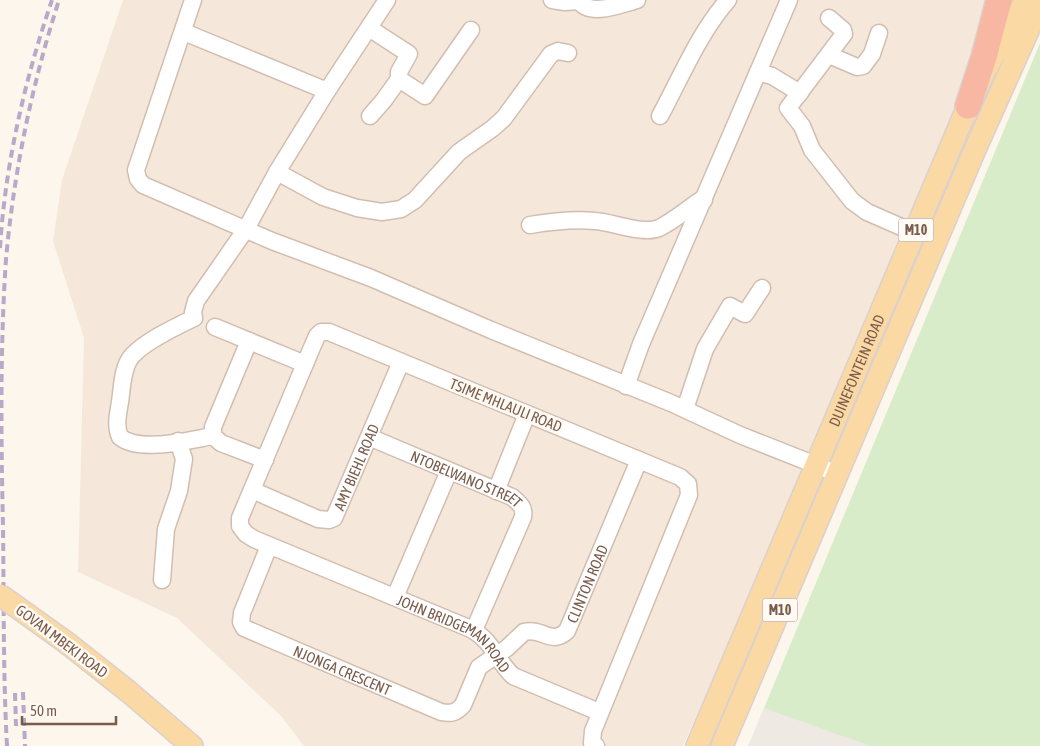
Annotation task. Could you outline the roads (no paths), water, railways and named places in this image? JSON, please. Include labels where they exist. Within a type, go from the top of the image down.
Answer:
[{"type":"highway","points":[[968,106],[984,57],[999,0]]},
{"type":"main road","name":"DUINEFONTEIN ROAD","points":[[697,746],[968,106],[988,66],[1026,0]]},
{"type":"main road","name":"DUINEFONTEIN ROAD","points":[[722,746],[974,152],[1040,4]]},
{"type":"main road","name":"GOVAN MBEKI ROAD","points":[[0,595],[67,643],[129,692],[192,746]]},
{"type":"street","points":[[193,0],[184,32],[136,170],[138,179],[143,185],[272,241],[371,278],[684,409],[740,435],[837,474]]},
{"type":"street","points":[[214,436],[145,445],[132,444],[120,437],[117,422],[124,372],[135,353],[168,330],[194,318],[193,312],[196,301],[246,229],[277,172],[327,91],[387,0]]},
{"type":"street","points":[[552,0],[565,2],[579,1],[585,7],[596,10],[637,0]]},
{"type":"street","points":[[660,116],[685,70],[698,41],[728,0]]},
{"type":"street","points":[[626,386],[641,344],[790,0]]},
{"type":"street","points":[[829,18],[843,30],[844,34],[788,108],[802,126],[812,150],[852,201],[867,212],[915,233]]},
{"type":"street","points":[[369,28],[409,54],[399,72],[399,79],[370,116]]},
{"type":"street","points":[[399,79],[425,96],[471,30]]},
{"type":"street","points":[[184,32],[327,91]]},
{"type":"street","points":[[829,55],[857,67],[863,66],[872,54],[880,33]]},
{"type":"street","points":[[277,172],[324,197],[357,208],[382,212],[400,209],[415,200],[458,152],[493,128],[504,118],[551,54],[558,51],[568,53]]},
{"type":"street","points":[[758,72],[772,76],[800,93]]},
{"type":"street","points":[[530,225],[584,220],[649,230],[659,228],[701,200],[704,200]]},
{"type":"street","points":[[684,409],[705,349],[730,306],[745,314],[762,288]]},
{"type":"street","points":[[215,327],[305,364]]},
{"type":"street","name":"TSIME MHLAULI ROAD","points":[[269,546],[254,540],[246,534],[240,526],[240,518],[317,336],[321,332],[329,332],[680,477],[688,484],[689,494],[599,712]]},
{"type":"street","points":[[249,341],[213,427],[214,436],[221,443],[264,460]]},
{"type":"street","name":"AMY BIEHL ROAD","points":[[252,490],[318,519],[329,520],[334,518],[401,362]]},
{"type":"street","points":[[496,490],[527,414]]},
{"type":"street","name":"NTOBELWANO STREET","points":[[369,437],[512,497],[522,505],[523,517],[474,630]]},
{"type":"street","points":[[162,580],[166,529],[179,491],[184,459],[178,442]]},
{"type":"street","name":"CLINTON ROAD","points":[[497,655],[508,648],[524,632],[536,631],[556,638],[567,631],[639,460]]},
{"type":"street","points":[[395,597],[449,471]]},
{"type":"street","name":"NJONGA CRESCENT","points":[[269,546],[240,618],[242,626],[248,632],[447,713],[458,710],[463,705],[479,667],[497,655]]},
{"type":"street","name":"JOHN BRIDGEMAN ROAD","points":[[269,546],[474,630],[488,641],[506,669],[513,676],[599,712]]},
{"type":"street","points":[[596,746],[592,742],[592,737],[599,712]]},
{"type":"railway","points":[[0,248],[6,185],[18,122],[33,60],[52,0]]},
{"type":"railway","points":[[7,746],[1,427],[6,259],[9,226],[25,128],[40,64],[59,0]]},
{"type":"railway","points":[[23,692],[25,746]]},
{"type":"railway","points":[[15,693],[16,726]]}]
